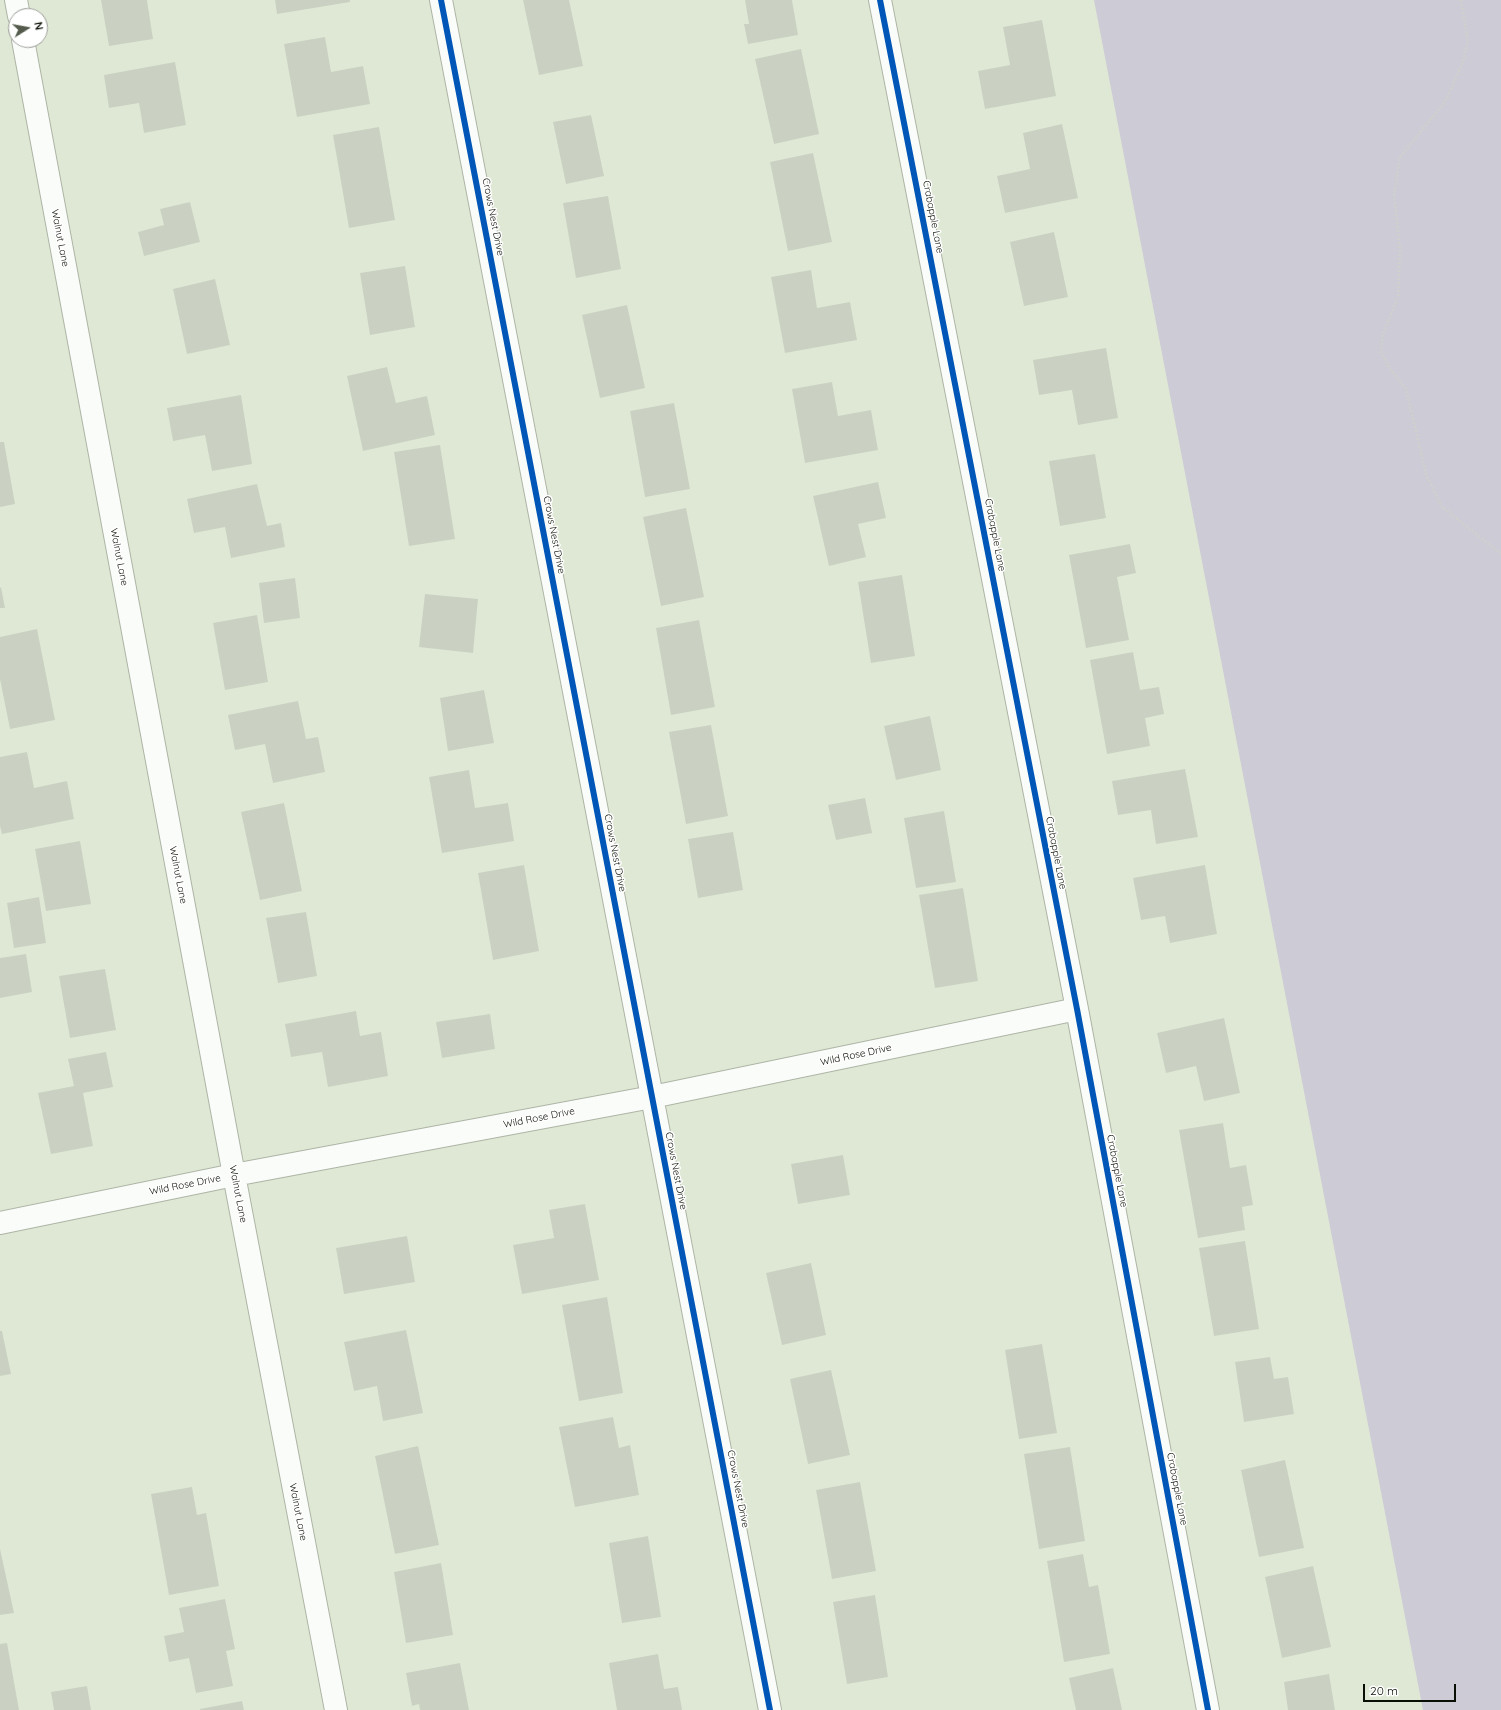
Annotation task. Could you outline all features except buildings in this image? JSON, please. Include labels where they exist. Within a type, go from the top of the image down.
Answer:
[{"type":"street","name":"Crows Nest Drive","points":[[441,0],[770,1710]]},
{"type":"street","name":"Crabapple Lane","points":[[880,0],[1076,1009],[1208,1710]]},
{"type":"street","name":"Walnut Lane","points":[[24,48],[234,1175],[336,1710]]},
{"type":"street","name":"Wild Rose Drive","points":[[0,1223],[234,1175],[652,1097],[1076,1009]]},
{"type":"path","points":[[1461,0],[1468,41],[1463,62],[1445,102],[1400,157],[1394,195],[1400,250],[1398,296],[1383,334],[1381,352],[1388,366],[1406,389],[1426,474],[1442,507],[1501,554]]},
{"type":"shaded area","points":[[1094,0],[1501,0],[1501,1710],[1423,1710]]},
{"type":"cycle path","points":[[441,0],[770,1710]]},
{"type":"cycle path","points":[[880,0],[1077,1009],[1208,1710]]}]
